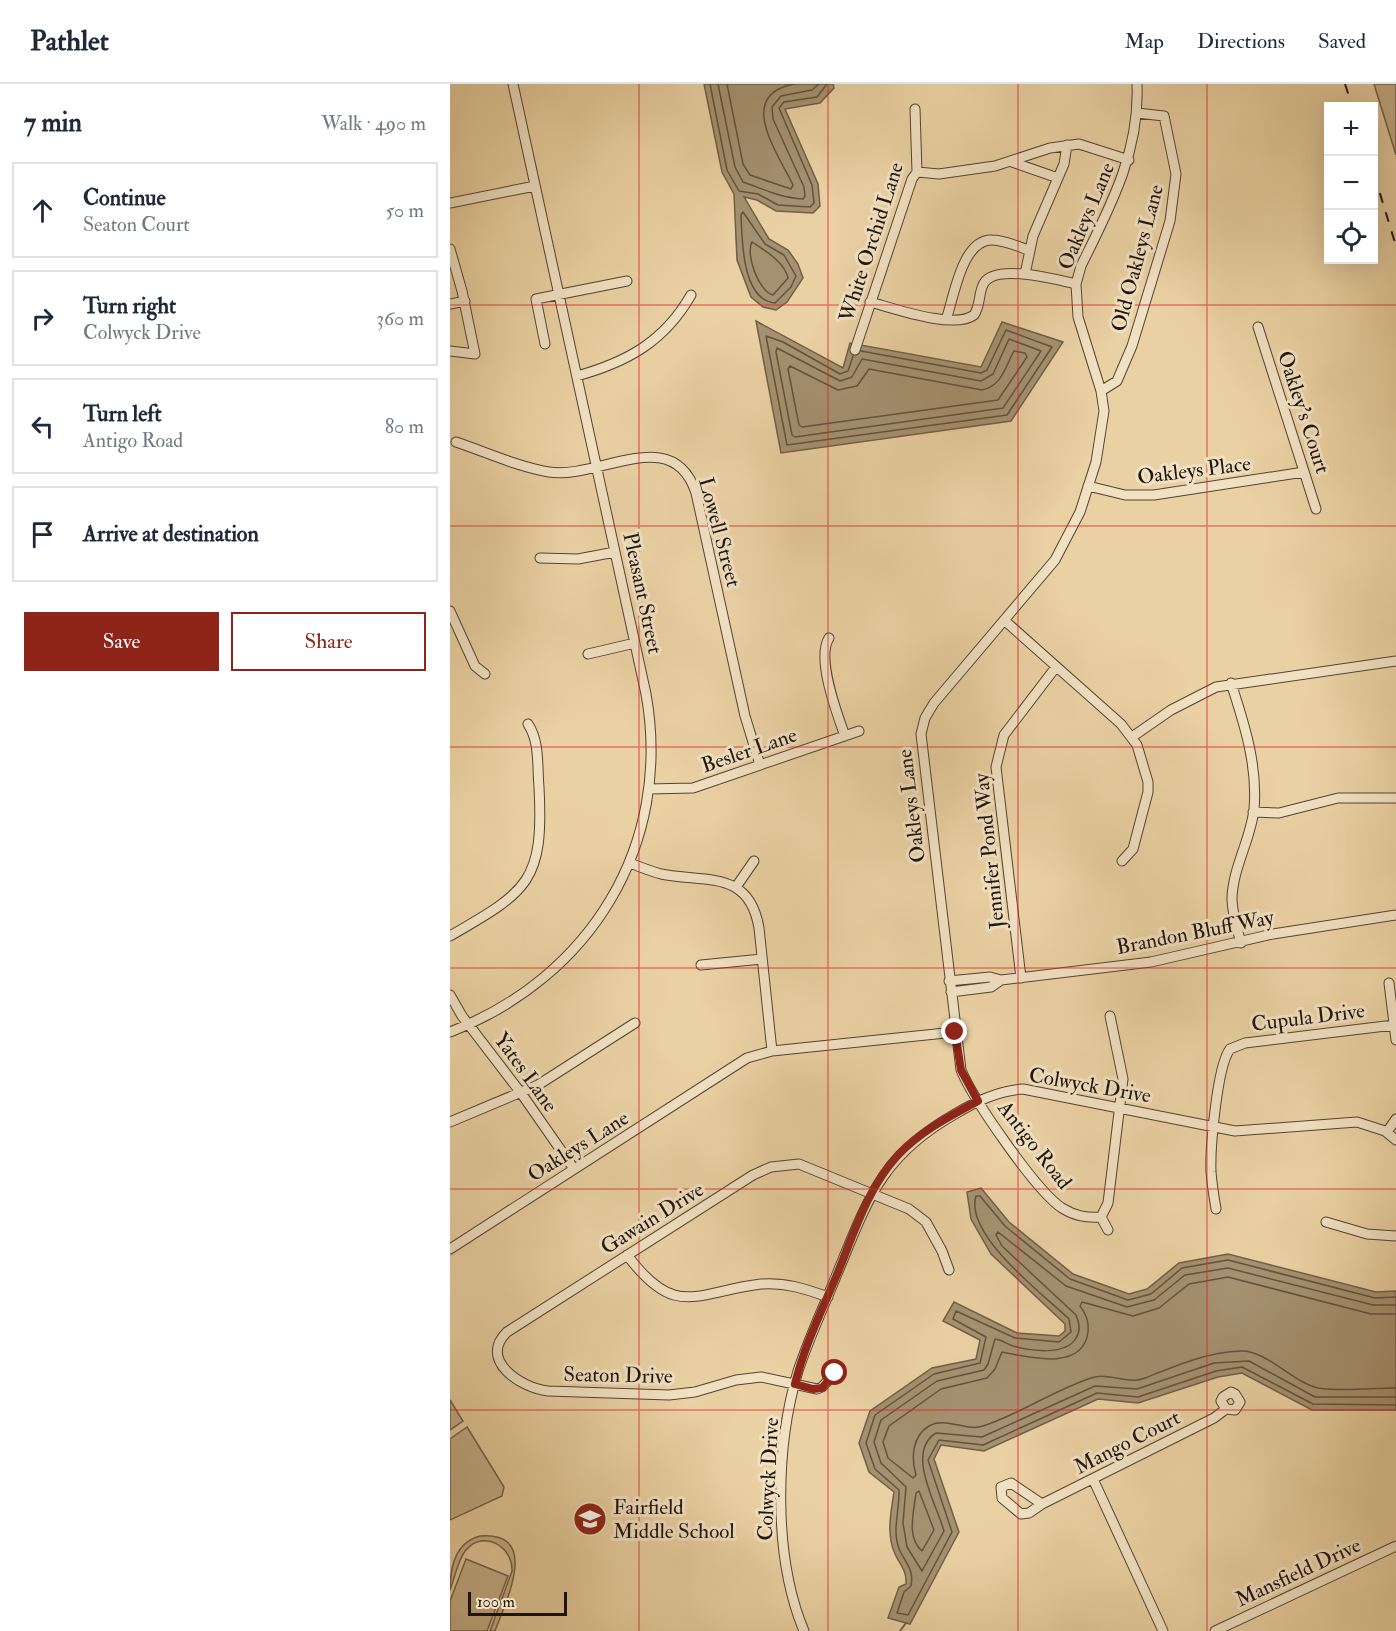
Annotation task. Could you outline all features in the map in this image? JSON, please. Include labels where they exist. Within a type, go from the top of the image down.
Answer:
[{"type":"street","name":"Pleasant Street","points":[[450,1032],[469,1025],[519,998],[556,969],[599,918],[630,862],[642,826],[649,789],[650,718],[513,84]]},
{"type":"street","name":"Oakleys Lane","points":[[450,1249],[740,1062],[772,1051],[955,1032],[921,734],[925,718],[934,703],[1063,548],[1074,526],[1088,486],[1102,432],[1101,391],[1080,327],[1076,284],[1081,266],[1129,160],[1137,113],[1137,84]]},
{"type":"street","name":"White Orchid Lane","points":[[855,350],[912,179],[917,172],[915,109]]},
{"type":"street","name":"Old Oakleys Lane","points":[[1101,391],[1117,381],[1132,346],[1160,258],[1176,191],[1175,162],[1164,116],[1137,113]]},
{"type":"street","points":[[917,172],[939,174],[1012,162],[1050,148],[1066,145],[1084,145],[1129,160]]},
{"type":"street","points":[[1024,274],[1028,250],[1039,219],[1066,158],[1066,145]]},
{"type":"street","points":[[1012,162],[1058,178]]},
{"type":"street","points":[[450,203],[535,186]]},
{"type":"street","points":[[946,320],[966,258],[974,246],[985,240],[995,240],[1028,250]]},
{"type":"street","points":[[450,249],[465,301],[476,354],[450,351]]},
{"type":"street","points":[[870,302],[946,320],[966,320],[974,315],[982,285],[991,277],[1024,274],[1076,284]]},
{"type":"street","points":[[546,344],[536,299],[627,281]]},
{"type":"street","points":[[577,376],[615,365],[650,345],[676,320],[691,296]]},
{"type":"street","points":[[450,304],[465,301]]},
{"type":"street","name":"Oakley's Court","points":[[1258,327],[1316,508]]},
{"type":"street","name":"Lowell Street","points":[[456,442],[549,472],[575,472],[639,458],[661,457],[676,461],[693,483],[745,716],[760,765]]},
{"type":"street","name":"Oakleys Place","points":[[1088,486],[1125,495],[1154,495],[1304,472]]},
{"type":"street","points":[[540,558],[578,560],[615,552]]},
{"type":"street","points":[[450,613],[475,666],[485,674]]},
{"type":"street","points":[[1004,620],[1132,737],[1142,762],[1148,792],[1133,849],[1122,861]]},
{"type":"street","points":[[829,638],[825,643],[825,663],[845,736]]},
{"type":"street","points":[[588,654],[635,643]]},
{"type":"street","points":[[1132,737],[1199,694],[1231,683],[1396,661]]},
{"type":"street","name":"Jennifer Pond Way","points":[[1021,978],[996,767],[1000,747],[1009,726],[1056,667]]},
{"type":"street","points":[[1231,683],[1251,757],[1253,812],[1250,833],[1233,889],[1233,915],[1241,943]]},
{"type":"street","points":[[450,936],[510,899],[528,877],[537,856],[541,827],[537,764],[535,738],[528,724]]},
{"type":"street","name":"Besler Lane","points":[[649,789],[693,788],[859,731]]},
{"type":"street","points":[[1253,812],[1287,812],[1338,798],[1396,798]]},
{"type":"street","points":[[735,886],[754,861]]},
{"type":"street","points":[[630,862],[661,874],[720,881],[735,886],[751,903],[757,915],[772,1051]]},
{"type":"street","name":"Brandon Bluff Way","points":[[950,981],[990,977],[1001,980],[1161,960],[1273,934],[1396,915]]},
{"type":"street","points":[[701,964],[762,959]]},
{"type":"street","name":"Brandon Bluff Way","points":[[951,992],[991,987],[1001,980]]},
{"type":"street","points":[[1389,983],[1396,1040]]},
{"type":"street","name":"Yates Lane","points":[[450,995],[469,1025],[521,1093],[574,1169]]},
{"type":"street","points":[[1108,1230],[1101,1217],[1108,1203],[1123,1079],[1110,1016]]},
{"type":"street","points":[[450,1122],[521,1093],[635,1023]]},
{"type":"street","name":"Cupula Drive","points":[[1215,1127],[1223,1063],[1228,1051],[1245,1043],[1394,1025]]},
{"type":"street","name":"Antigo Road","points":[[955,1032],[961,1070],[978,1101],[1038,1185],[1056,1203],[1084,1218],[1101,1217]]},
{"type":"street","name":"Colwyck Drive","points":[[804,1631],[789,1585],[782,1538],[785,1440],[795,1384],[828,1297],[872,1194],[890,1164],[917,1137],[978,1101],[996,1093],[1023,1089],[1248,1132],[1357,1122],[1387,1132],[1396,1140]]},
{"type":"street","points":[[1387,1132],[1396,1119]]},
{"type":"street","points":[[1215,1127],[1211,1172],[1216,1209]]},
{"type":"street","name":"Gawain Drive","points":[[512,1377],[498,1358],[498,1345],[503,1335],[753,1175],[771,1167],[790,1164],[813,1168],[920,1215],[937,1241],[949,1270]]},
{"type":"street","points":[[1326,1222],[1367,1234],[1396,1236]]},
{"type":"street","points":[[627,1255],[649,1282],[666,1293],[682,1298],[700,1298],[746,1286],[777,1284],[803,1288],[828,1297]]},
{"type":"street","name":"Seaton Drive","points":[[512,1377],[528,1387],[541,1390],[652,1396],[688,1393],[748,1378],[773,1379],[813,1389],[822,1388],[835,1373]]},
{"type":"street","name":"Mango Court","points":[[1042,1504],[1214,1418],[1226,1409]]},
{"type":"street","points":[[1094,1479],[1163,1631]]},
{"type":"street","name":"Mansfield Drive","points":[[1215,1631],[1396,1546]]},
{"type":"shaded area","points":[[1374,84],[1396,84],[1396,155]]},
{"type":"shaded area","points":[[450,1400],[463,1421],[450,1430]]},
{"type":"shaded area","points":[[467,1427],[504,1487],[502,1496],[450,1520],[450,1439]]},
{"type":"shaded area","points":[[480,1536],[499,1537],[510,1545],[515,1556],[511,1587],[495,1631],[490,1631],[512,1571],[511,1562],[503,1548],[489,1541],[473,1544],[461,1558],[450,1590],[451,1573],[456,1557],[465,1544]]},
{"type":"shaded area","points":[[466,1559],[508,1576],[487,1631],[450,1631],[450,1601]]},
{"type":"water","points":[[704,84],[833,84],[834,88],[820,103],[785,109],[818,184],[820,206],[813,213],[776,211],[757,200],[744,197],[769,239],[788,250],[798,264],[803,278],[787,302],[776,310],[763,307],[751,297],[737,260],[734,194],[722,172]]},
{"type":"water","points":[[756,321],[843,368],[850,343],[981,367],[1002,322],[1063,342],[1011,421],[781,453]]},
{"type":"water","points":[[981,1188],[1009,1222],[1073,1274],[1129,1294],[1147,1289],[1179,1263],[1228,1254],[1376,1292],[1396,1291],[1396,1410],[1312,1410],[1242,1373],[1218,1377],[1138,1403],[1098,1399],[984,1451],[941,1445],[934,1459],[959,1532],[910,1624],[888,1618],[899,1587],[906,1584],[906,1579],[891,1539],[890,1523],[894,1492],[869,1472],[859,1443],[870,1411],[932,1368],[976,1359],[980,1340],[943,1321],[954,1302],[1017,1333],[1059,1336],[1065,1331],[1065,1324],[991,1254],[971,1219],[967,1192]]},
{"type":"waterway","points":[[900,1631],[906,1623]]},
{"type":"railway","points":[[1345,84],[1351,102]]},
{"type":"railway","points":[[1378,187],[1396,246]]},
{"type":"place","name":"Fairfield Middle School","points":[[590,1519]]},
{"type":"route","points":[[835,1373],[822,1388],[813,1389],[795,1384],[806,1350],[866,1206],[883,1174],[909,1144],[932,1126],[978,1101],[961,1070],[955,1032]]}]
